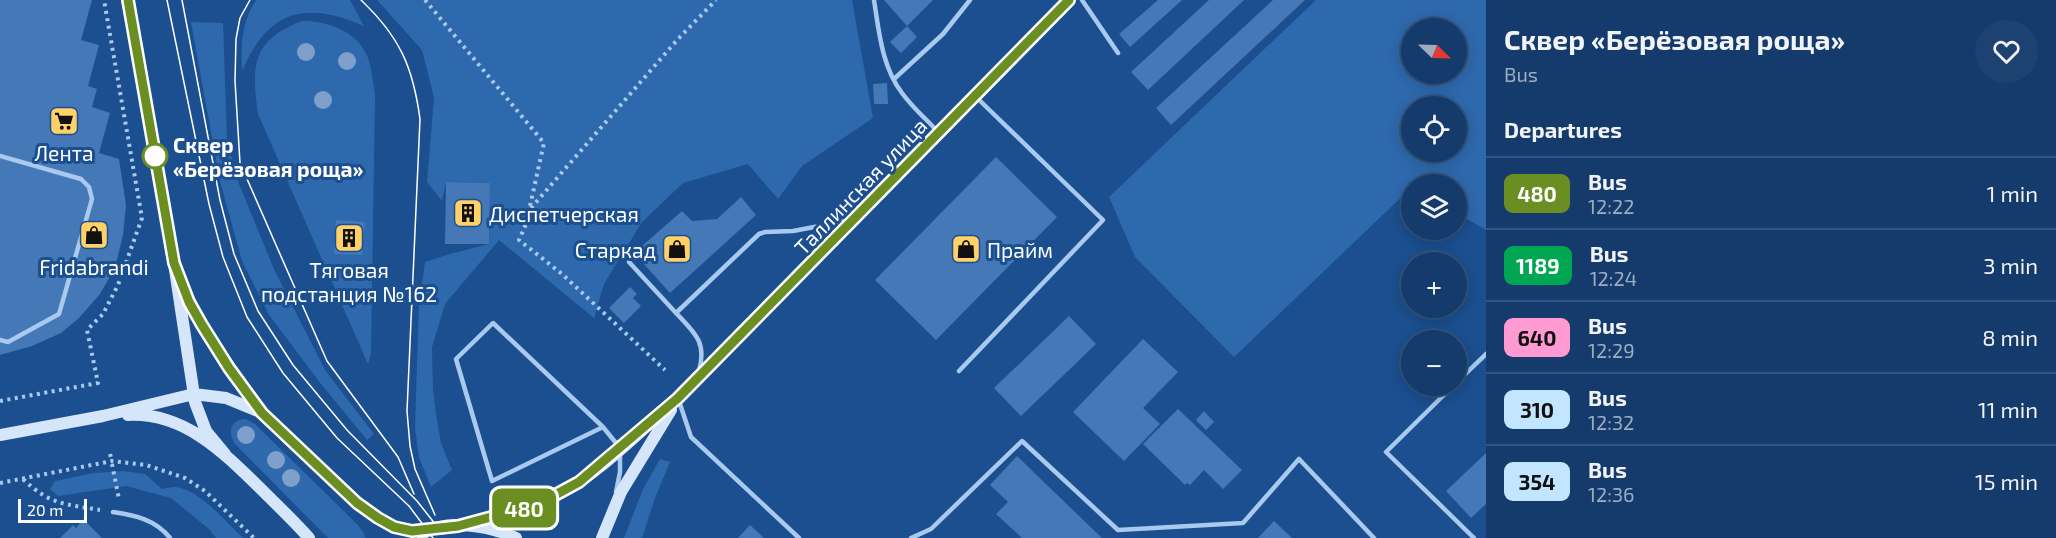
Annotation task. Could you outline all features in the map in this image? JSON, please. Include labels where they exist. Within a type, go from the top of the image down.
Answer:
[{"type":"main road","points":[[128,0],[197,410],[206,431],[225,454],[309,538]]},
{"type":"main road","name":"Таллинская улица","points":[[458,526],[531,506],[556,495],[579,482],[620,448],[678,398],[1069,0]]},
{"type":"main road","points":[[174,263],[202,325],[229,368],[262,413],[357,503],[378,518],[394,527],[412,531],[429,530]]},
{"type":"main road","points":[[0,435],[103,416],[194,394],[226,398],[262,413]]},
{"type":"main road","name":"Таллинская улица","points":[[602,538],[630,474],[678,398]]},
{"type":"main road","points":[[103,416],[137,415],[164,419],[185,427],[225,454]]},
{"type":"main road","name":"Таллинская улица","points":[[416,538],[429,530],[458,526],[485,528],[516,538]]},
{"type":"lane","points":[[874,0],[886,64],[902,93],[939,133]]},
{"type":"lane","points":[[894,79],[943,34],[970,0]]},
{"type":"lane","points":[[1082,0],[1118,53]]},
{"type":"lane","points":[[959,371],[1103,220],[975,96]]},
{"type":"lane","points":[[0,156],[81,179],[89,187],[92,200],[59,314],[8,342],[0,340]]},
{"type":"lane","points":[[676,313],[759,234],[830,225],[857,217]]},
{"type":"lane","points":[[629,262],[701,342],[700,368],[696,380]]},
{"type":"lane","points":[[603,427],[492,481],[456,359],[493,323],[603,427],[620,448],[620,472],[613,510]]},
{"type":"lane","points":[[1467,372],[1486,354]]},
{"type":"lane","points":[[1443,396],[1386,452],[1474,538]]},
{"type":"lane","points":[[678,398],[691,437],[799,538]]},
{"type":"lane","points":[[911,538],[931,529],[1022,441],[1118,530],[1243,523],[1299,459],[1374,538]]},
{"type":"lane","points":[[113,512],[132,515],[156,524],[170,538]]},
{"type":"path","points":[[0,401],[98,383],[87,330],[103,314],[118,285],[142,218],[104,0]]},
{"type":"path","points":[[425,0],[544,143],[530,209],[519,240],[562,274],[665,370]]},
{"type":"path","points":[[530,209],[678,39],[716,0]]},
{"type":"path","points":[[110,454],[117,493]]},
{"type":"path","points":[[0,483],[112,463],[146,465],[184,478],[205,491],[254,538]]},
{"type":"path","points":[[23,479],[38,494],[47,499],[113,512]]},
{"type":"shaded area","points":[[256,0],[350,0],[364,26],[323,14],[306,13],[290,16],[276,24],[264,35],[252,51],[242,71],[243,34],[247,17]]},
{"type":"shaded area","points":[[377,0],[852,0],[873,118],[802,166],[778,199],[748,164],[683,183],[642,222],[604,284],[594,318],[499,240],[445,304],[432,347],[436,414],[441,443],[452,470],[431,487],[419,457],[415,428],[419,304],[425,262],[489,244],[490,183],[446,182],[442,201],[427,182],[434,98],[422,50]]},
{"type":"shaded area","points":[[1316,0],[1486,0],[1486,230],[1467,219],[1467,174],[1401,174],[1401,198],[1234,357],[1135,257],[1109,197]]},
{"type":"shaded area","points":[[302,21],[322,23],[350,34],[363,49],[371,71],[375,95],[371,354],[368,364],[258,114],[256,68],[264,46],[285,28]]},
{"type":"shaded area","points":[[191,22],[223,23],[227,140],[239,184],[274,269],[325,370],[374,434],[367,440],[269,315],[242,261],[220,181]]},
{"type":"shaded area","points":[[246,419],[255,424],[357,524],[365,538],[328,538],[235,444],[231,435],[232,427],[237,421]]},
{"type":"shaded area","points":[[660,459],[670,462],[642,538],[624,538],[643,489]]},
{"type":"shaded area","points":[[124,471],[145,474],[162,489],[176,487],[194,494],[243,538],[216,538],[209,529],[171,498],[126,486],[58,496],[50,489],[55,481],[93,473]]},
{"type":"building","points":[[0,0],[92,0],[81,40],[99,45],[88,86],[97,89],[92,107],[110,113],[99,153],[119,159],[126,205],[123,235],[115,268],[100,294],[79,318],[61,333],[32,346],[0,355]]},
{"type":"building","points":[[884,0],[933,0],[907,26]]},
{"type":"building","points":[[1158,0],[1182,0],[1130,47],[1119,34]]},
{"type":"building","points":[[1209,0],[1244,0],[1148,90],[1131,72]]},
{"type":"building","points":[[1273,0],[1305,0],[1171,125],[1156,108]]},
{"type":"building","points":[[907,26],[917,37],[901,53],[890,42]]},
{"type":"building","points":[[887,83],[888,104],[874,104],[873,84]]},
{"type":"building","name":"Прайм","points":[[996,157],[1057,217],[936,340],[875,280]]},
{"type":"building","name":"Диспетчерская","points":[[446,182],[490,183],[489,244],[445,244]]},
{"type":"building","points":[[741,197],[756,215],[670,293],[634,253],[682,211],[692,221],[717,219]]},
{"type":"building","name":"Тяговая подстанция №162","points":[[336,220],[365,222],[362,255],[334,254]]},
{"type":"building","points":[[630,287],[637,294],[633,298],[641,306],[624,323],[609,308]]},
{"type":"building","points":[[1069,316],[1096,344],[1021,416],[994,388]]},
{"type":"building","points":[[1143,339],[1178,372],[1143,408],[1160,424],[1124,461],[1073,412]]},
{"type":"building","points":[[1178,409],[1242,470],[1223,489],[1204,470],[1190,485],[1187,483],[1185,485],[1143,444]]},
{"type":"building","points":[[1204,411],[1214,422],[1206,430],[1196,420]]},
{"type":"building","points":[[1486,453],[1486,504],[1471,518],[1446,491]]},
{"type":"building","points":[[1017,456],[1102,538],[1022,538],[996,514],[1008,502],[990,485]]},
{"type":"building","points":[[83,519],[102,538],[60,538],[73,525],[76,528]]},
{"type":"building","points":[[1274,521],[1292,538],[1258,538]]},
{"type":"building","points":[[750,525],[764,538],[738,538]]},
{"type":"tram line","points":[[167,0],[209,204],[223,257],[247,317],[283,373],[337,438],[409,506],[433,538]]},
{"type":"tram line","points":[[182,0],[220,200],[234,254],[258,311],[293,365],[347,430],[417,501],[443,534]]},
{"type":"tram line","points":[[250,0],[240,18],[236,39],[235,81],[240,163],[327,361],[398,457],[414,494]]},
{"type":"tram line","points":[[361,0],[386,27],[403,54],[409,68],[420,119],[407,411],[410,446],[415,469],[435,515]]},
{"type":"bus line","name":"480","points":[[128,0],[174,263],[189,302],[229,368],[262,413],[357,503],[394,527],[412,531],[458,526],[531,506],[579,482],[678,398],[1069,0]]},
{"type":"place","name":"Лента","points":[[64,121]]},
{"type":"place","name":"Сквер «Берёзовая роща»","points":[[155,156]]},
{"type":"place","name":"Диспетчерская","points":[[468,213]]},
{"type":"place","name":"Fridabrandi","points":[[94,235]]},
{"type":"place","name":"Тяговая подстанция №162","points":[[349,238]]},
{"type":"place","name":"Старкад","points":[[677,249]]},
{"type":"place","name":"Прайм","points":[[966,249]]}]
